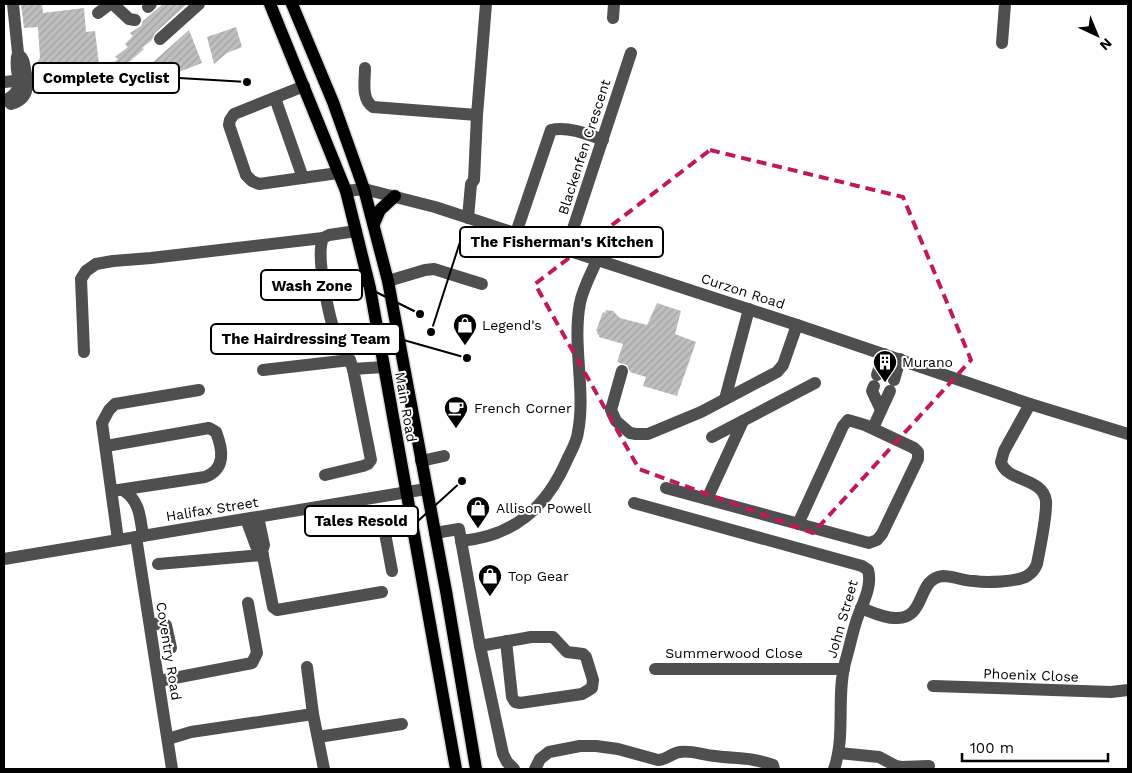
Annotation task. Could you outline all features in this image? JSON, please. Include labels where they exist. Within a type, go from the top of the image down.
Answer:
[{"type":"main road","name":"Main Road","points":[[270,4],[346,191],[370,288],[456,769]]},
{"type":"main road","name":"Main Road","points":[[292,4],[332,102],[364,189],[388,281],[435,533],[476,769]]},
{"type":"main road","points":[[374,224],[380,210],[395,196]]},
{"type":"street","points":[[98,14],[111,4],[130,19],[135,20]]},
{"type":"street","points":[[160,38],[199,4]]},
{"type":"street","points":[[471,219],[477,184],[474,180],[477,115],[486,4]]},
{"type":"street","points":[[613,18],[614,4]]},
{"type":"street","points":[[1002,43],[1005,4]]},
{"type":"street","points":[[4,106],[21,100],[27,90],[23,80],[23,58],[12,59],[10,10]]},
{"type":"street","name":"Blackenfen Crescent","points":[[566,250],[632,53]]},
{"type":"street","points":[[365,68],[365,98],[373,107],[477,115]]},
{"type":"street","points":[[4,82],[23,80]]},
{"type":"street","points":[[4,101],[16,94],[23,80]]},
{"type":"street","points":[[304,86],[234,114],[230,120],[229,125],[246,175],[252,181],[259,184],[338,173]]},
{"type":"street","points":[[275,98],[303,178]]},
{"type":"street","points":[[516,232],[551,130],[558,128],[603,140]]},
{"type":"street","name":"Curzon Road","points":[[346,191],[364,189],[395,196],[516,232],[1030,404],[1128,434]]},
{"type":"street","points":[[84,352],[81,278],[86,271],[96,264],[323,238],[329,235],[356,231]]},
{"type":"street","points":[[323,238],[320,248],[324,283],[338,342],[344,347],[378,338]]},
{"type":"street","points":[[461,541],[481,539],[520,522],[546,498],[563,470],[579,430],[577,324],[580,301],[597,260]]},
{"type":"street","points":[[388,281],[434,269],[482,284]]},
{"type":"street","points":[[725,399],[749,309]]},
{"type":"street","points":[[622,371],[611,410],[616,420],[630,432],[648,434],[741,393],[777,372],[783,365],[797,325]]},
{"type":"street","points":[[881,410],[872,391],[884,354]]},
{"type":"street","points":[[873,428],[892,385],[900,359]]},
{"type":"street","points":[[263,370],[350,360],[371,460],[363,466],[325,475]]},
{"type":"street","points":[[353,369],[384,366]]},
{"type":"street","points":[[712,437],[814,383]]},
{"type":"street","points":[[118,540],[117,491],[102,423],[109,410],[116,404],[199,390]]},
{"type":"street","points":[[861,608],[887,617],[906,617],[914,612],[929,583],[934,578],[947,576],[973,582],[1006,580],[1022,578],[1032,571],[1037,564],[1046,499],[1038,487],[1006,470],[1001,462],[1004,451],[1030,404]]},
{"type":"street","points":[[666,488],[707,498],[798,524],[869,543],[880,538],[918,459],[918,452],[914,448],[873,428],[848,420],[843,426],[798,524]]},
{"type":"street","points":[[707,498],[743,421]]},
{"type":"street","points":[[106,446],[209,428],[216,432],[220,443],[221,456],[219,468],[214,474],[117,491]]},
{"type":"street","points":[[421,461],[444,456]]},
{"type":"street","name":"Halifax Street","points":[[4,559],[426,489]]},
{"type":"street","name":"Coventry Road","points":[[117,491],[135,499],[138,506],[150,625],[172,769]]},
{"type":"street","points":[[349,502],[354,518],[377,514],[382,517],[392,572]]},
{"type":"street","name":"John Street","points":[[634,503],[868,570],[870,580],[855,623],[844,668],[839,753],[834,769]]},
{"type":"street","points":[[252,518],[256,546],[262,553],[273,607],[277,610],[382,592]]},
{"type":"street","points":[[435,533],[459,529],[480,646],[503,754],[507,762],[514,769]]},
{"type":"street","points":[[158,564],[262,553]]},
{"type":"street","points":[[159,681],[252,664],[257,653],[248,602]]},
{"type":"street","points":[[150,625],[162,623],[166,625],[171,648]]},
{"type":"street","points":[[480,646],[530,636],[554,638],[567,652],[583,654],[586,657],[593,680],[592,688],[582,694],[520,703],[515,702],[512,696],[506,641]]},
{"type":"street","points":[[307,667],[313,714],[324,769]]},
{"type":"street","name":"Summerwood Close","points":[[655,669],[844,668]]},
{"type":"street","name":"Phoenix Close","points":[[933,686],[1111,692],[1128,690]]},
{"type":"street","points":[[168,739],[192,732],[313,714]]},
{"type":"street","points":[[318,737],[402,724]]},
{"type":"street","points":[[535,769],[540,759],[549,752],[580,746],[618,749],[655,765],[676,753],[683,752],[753,759],[773,765],[774,769]]},
{"type":"street","points":[[839,753],[879,757],[901,767],[929,766]]},
{"type":"highlighted area","points":[[710,150],[903,197],[971,360],[813,533],[639,469],[535,284]]},
{"type":"building","points":[[21,4],[42,4],[43,13],[84,8],[86,32],[95,31],[102,90],[80,92],[79,90],[43,94],[42,71],[39,69],[38,61],[40,58],[38,27],[24,28]]},
{"type":"building","points":[[163,4],[187,4],[155,33],[152,40],[142,48],[144,49],[120,70],[113,63],[118,59],[115,57],[128,47],[125,44],[133,36],[130,33],[141,26],[143,21]]},
{"type":"building","points":[[236,27],[242,47],[227,53],[214,64],[207,37]]},
{"type":"building","points":[[189,30],[202,63],[158,80],[152,63]]},
{"type":"building","points":[[657,303],[681,311],[675,334],[696,342],[677,396],[643,386],[646,377],[630,372],[627,365],[617,362],[623,344],[599,337],[596,331],[603,312],[605,313],[606,310],[613,311],[620,318],[647,325]]},
{"type":"place","name":"Complete Cyclist","points":[[247,82]]},
{"type":"place","name":"Wash Zone","points":[[420,314]]},
{"type":"place","name":"The Fisherman's Kitchen","points":[[431,332]]},
{"type":"place","name":"Legend's","points":[[465,346]]},
{"type":"place","name":"The Hairdressing Team","points":[[467,358]]},
{"type":"place","name":"Murano","points":[[885,383]]},
{"type":"place","name":"French Corner","points":[[456,429]]},
{"type":"place","name":"Tales Resold","points":[[462,481]]},
{"type":"place","name":"Allison Powell","points":[[478,529]]},
{"type":"place","name":"Top Gear","points":[[490,597]]}]
